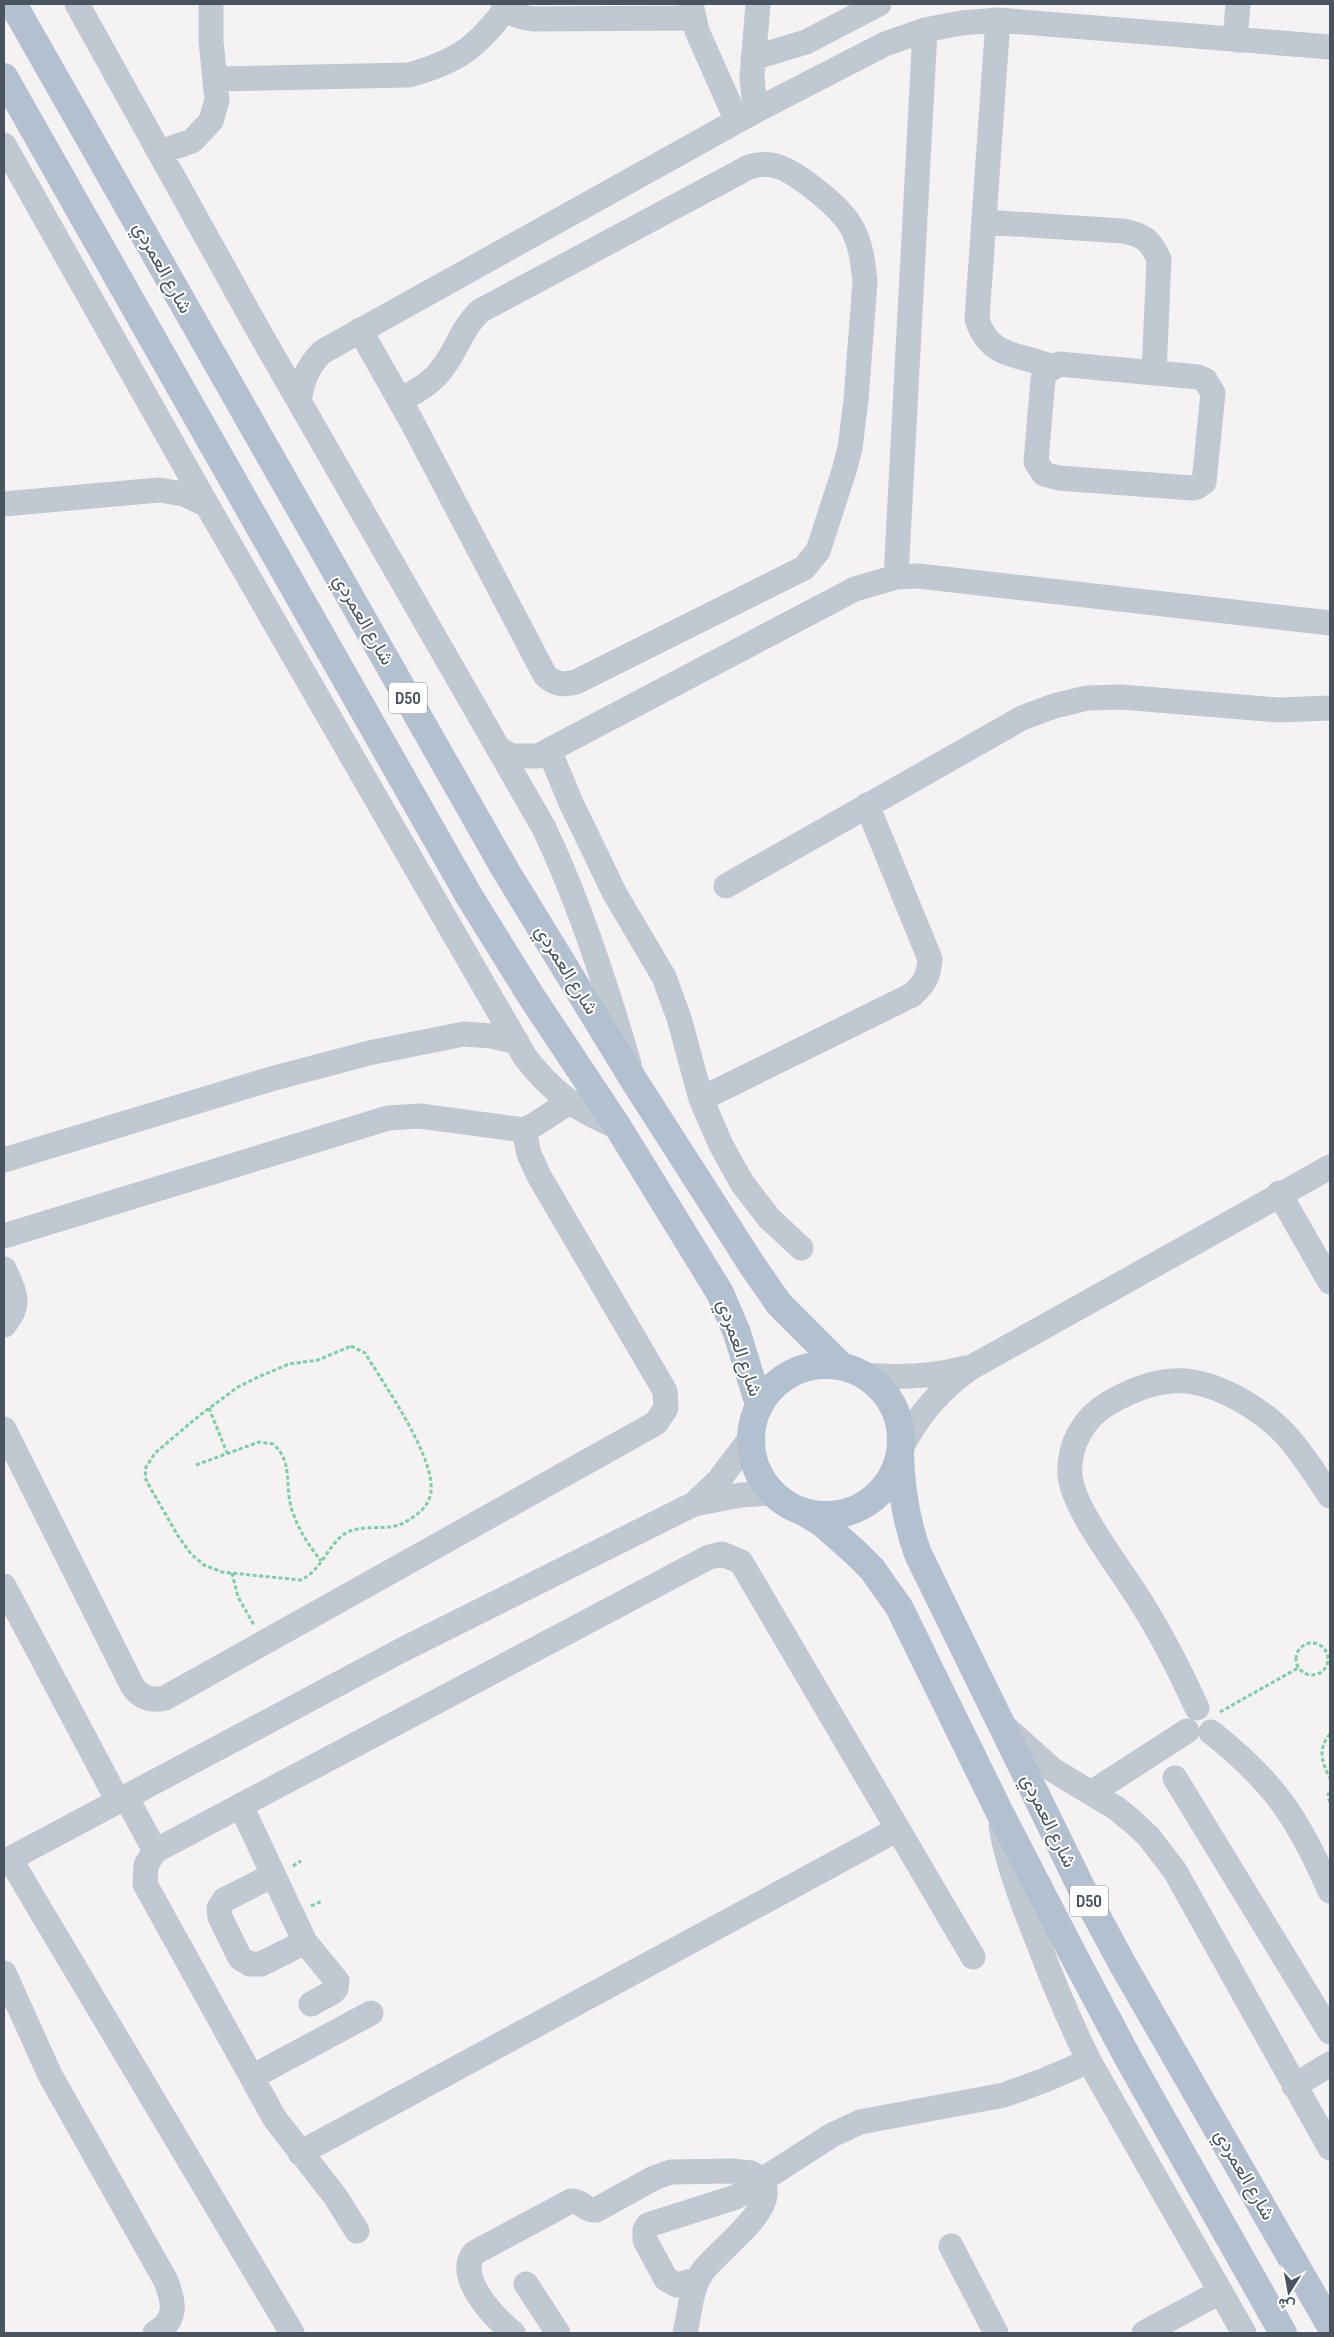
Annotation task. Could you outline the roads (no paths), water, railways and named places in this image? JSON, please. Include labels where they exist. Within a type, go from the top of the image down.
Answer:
[{"type":"main road","name":"شارع العمردي","points":[[13,4],[506,871],[752,1265],[779,1304],[852,1371]]},
{"type":"main road","name":"شارع العمردي","points":[[4,77],[469,896],[531,996],[618,1127],[720,1293],[737,1333],[759,1405]]},
{"type":"main road","points":[[813,1366],[852,1371],[885,1394],[893,1406],[901,1435],[900,1452],[887,1484],[876,1496],[863,1505],[849,1511],[834,1514],[802,1511],[786,1503],[772,1492],[756,1468],[750,1439],[754,1416],[759,1405],[776,1383],[794,1372],[813,1366]]},
{"type":"main road","name":"شارع العمردي","points":[[900,1452],[902,1496],[918,1554],[1003,1725],[1050,1826],[1123,1965],[1330,2325]]},
{"type":"main road","name":"شارع العمردي","points":[[802,1511],[822,1523],[856,1553],[872,1569],[895,1600],[910,1626],[999,1811],[1128,2058],[1283,2333]]},
{"type":"street","points":[[76,4],[272,353],[529,801],[557,855],[572,893],[615,1014],[634,1078]]},
{"type":"street","points":[[160,152],[192,142],[211,121],[217,100],[211,41],[211,4]]},
{"type":"street","points":[[746,116],[758,4]]},
{"type":"street","points":[[753,58],[806,42],[879,4]]},
{"type":"street","points":[[1235,40],[1238,4]]},
{"type":"street","points":[[216,79],[409,75],[438,67],[465,53],[488,33],[504,6],[518,17],[533,19],[692,11],[746,116]]},
{"type":"street","points":[[998,20],[977,319],[981,334],[990,345],[1004,352],[1052,367]]},
{"type":"street","points":[[300,401],[302,384],[308,369],[322,352],[746,116],[885,44],[925,30],[998,20],[1026,21],[1235,40],[1330,46]]},
{"type":"street","points":[[896,577],[925,30]]},
{"type":"street","points":[[4,145],[207,505],[517,1042],[538,1074],[568,1103],[584,1113],[618,1127]]},
{"type":"street","points":[[360,330],[400,401],[545,675],[551,681],[559,684],[576,682],[804,568],[818,551],[844,471],[854,424],[865,282],[864,262],[859,244],[851,226],[841,211],[794,175],[772,165],[748,167],[480,311],[470,322],[450,358],[434,379],[400,401]]},
{"type":"street","points":[[984,222],[1123,231],[1139,234],[1152,244],[1160,259],[1154,373]]},
{"type":"street","points":[[272,353],[297,356],[322,352]]},
{"type":"street","points":[[1059,364],[1154,373],[1198,377],[1210,386],[1213,393],[1204,482],[1197,487],[1059,478],[1044,474],[1036,462],[1043,379],[1052,367],[1059,364]]},
{"type":"street","points":[[147,491],[160,480],[169,464],[172,446],[170,437]]},
{"type":"street","points":[[4,504],[147,491],[166,491],[184,494],[207,505]]},
{"type":"street","points":[[500,750],[512,756],[538,756],[855,589],[896,577],[918,576],[1330,623]]},
{"type":"street","points":[[726,886],[1022,718],[1054,706],[1079,700],[1121,697],[1278,710],[1330,708]]},
{"type":"street","points":[[529,801],[534,774],[550,750]]},
{"type":"street","points":[[550,750],[571,803],[615,894],[664,977],[679,1018],[701,1098],[720,1145],[742,1183],[769,1218],[801,1248]]},
{"type":"street","points":[[701,1098],[912,995],[923,986],[929,973],[930,959],[867,806]]},
{"type":"street","points":[[464,1034],[482,1018],[490,996]]},
{"type":"street","points":[[4,1160],[271,1079],[369,1053],[464,1034],[491,1036],[517,1042]]},
{"type":"street","points":[[4,1236],[8,1233],[388,1118],[420,1116],[524,1130],[534,1126],[568,1103]]},
{"type":"street","points":[[4,1429],[136,1692],[153,1700],[165,1698],[656,1423],[663,1414],[666,1402],[665,1391],[539,1176],[530,1154],[524,1130]]},
{"type":"street","points":[[900,1452],[919,1417],[930,1403],[943,1389],[972,1366],[1330,1167]]},
{"type":"street","points":[[1279,1194],[1330,1282]]},
{"type":"street","points":[[4,1269],[16,1301],[12,1315],[4,1325]]},
{"type":"street","points":[[852,1371],[885,1377],[922,1376],[972,1366]]},
{"type":"street","points":[[1330,1496],[1304,1457],[1284,1433],[1261,1413],[1207,1384],[1184,1380],[1139,1388],[1100,1408],[1085,1423],[1075,1442],[1070,1462],[1074,1492],[1101,1542],[1139,1598],[1207,1718],[1274,1790],[1301,1829],[1330,1891]]},
{"type":"street","points":[[694,1504],[730,1467],[750,1439]]},
{"type":"street","points":[[292,2333],[7,1861],[400,1650],[694,1504],[725,1497],[772,1492]]},
{"type":"street","points":[[357,2231],[335,2196],[275,2119],[145,1884],[146,1865],[155,1851],[709,1557],[722,1554],[741,1562],[973,1957]]},
{"type":"street","points":[[4,1586],[122,1799],[155,1851]]},
{"type":"street","points":[[1091,1793],[1187,1731],[1199,1738],[1207,1718]]},
{"type":"street","points":[[1003,1725],[1053,1770],[1133,1822],[1149,1837],[1175,1872],[1330,2148]]},
{"type":"street","points":[[1175,1778],[1330,2032]]},
{"type":"street","points":[[241,1806],[305,1942],[335,1977],[337,1985],[333,1992],[311,2004]]},
{"type":"street","points":[[999,1811],[1010,1864],[1018,1891],[1062,2002],[1089,2061],[1244,2333]]},
{"type":"street","points":[[300,2152],[898,1830]]},
{"type":"street","points":[[273,1875],[220,1903],[218,1912],[224,1925],[240,1958],[250,1964],[261,1964],[305,1942]]},
{"type":"street","points":[[4,1973],[50,2075],[166,2281],[173,2300],[173,2309],[166,2325],[155,2333]]},
{"type":"street","points":[[252,2077],[371,2013]]},
{"type":"street","points":[[698,2279],[677,2285],[669,2282],[645,2240],[645,2230],[653,2223],[727,2201],[762,2181],[832,2135],[860,2122],[1004,2095],[1089,2061]]},
{"type":"street","points":[[1294,2086],[1330,2064]]},
{"type":"street","points":[[513,2333],[485,2305],[473,2284],[469,2268],[471,2257],[474,2253],[571,2201],[577,2201],[587,2209],[596,2210],[654,2178],[671,2172],[751,2173],[762,2181],[766,2195],[760,2209],[740,2233],[706,2266],[698,2279],[685,2333]]},
{"type":"street","points":[[951,2246],[996,2333]]},
{"type":"street","points":[[523,2333],[552,2325],[526,2284]]},
{"type":"street","points":[[1144,2333],[1220,2292]]}]
